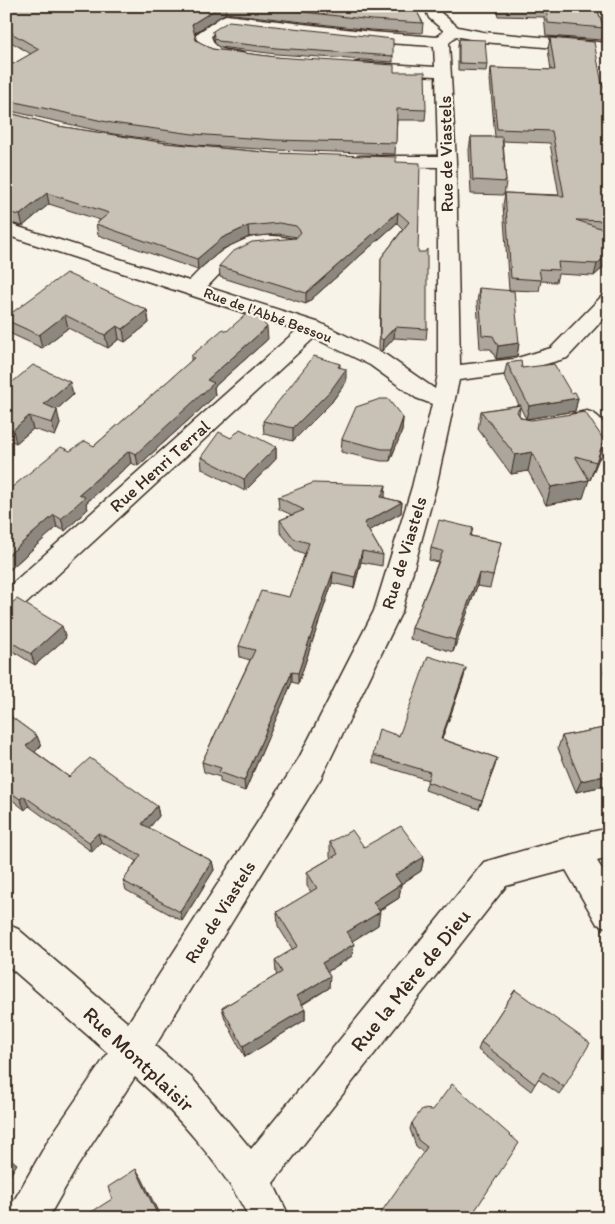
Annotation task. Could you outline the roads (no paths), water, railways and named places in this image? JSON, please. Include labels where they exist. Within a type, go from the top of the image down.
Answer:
[{"type":"street","points":[[431,6],[434,15],[447,36]]},
{"type":"street","points":[[258,59],[213,53],[205,47],[203,35],[226,20],[370,37],[483,37],[604,47],[609,94]]},
{"type":"street","name":"Rue de Viastels","points":[[26,1218],[63,1153],[177,982],[310,768],[388,611],[424,487],[445,400],[449,374],[447,162],[444,72],[447,36]]},
{"type":"street","points":[[338,66],[444,72]]},
{"type":"street","points":[[340,160],[447,162]]},
{"type":"street","name":"Rue de l'Abbé Bessou","points":[[6,229],[312,328],[378,360],[424,393],[445,400]]},
{"type":"street","name":"Rue de l'Abbé Bessou","points":[[194,289],[224,256],[242,245],[270,242],[289,244]]},
{"type":"street","points":[[449,374],[516,366],[559,353],[608,303]]},
{"type":"street","name":"Rue Henri Terral","points":[[6,605],[312,328]]},
{"type":"street","points":[[561,423],[587,419],[609,451]]},
{"type":"street","name":"Rue la Mère de Dieu","points":[[251,1180],[496,873],[573,851],[609,844]]},
{"type":"street","points":[[573,851],[609,912]]},
{"type":"street","name":"Rue Montplaisir","points":[[6,941],[180,1091],[251,1180],[270,1218]]}]
